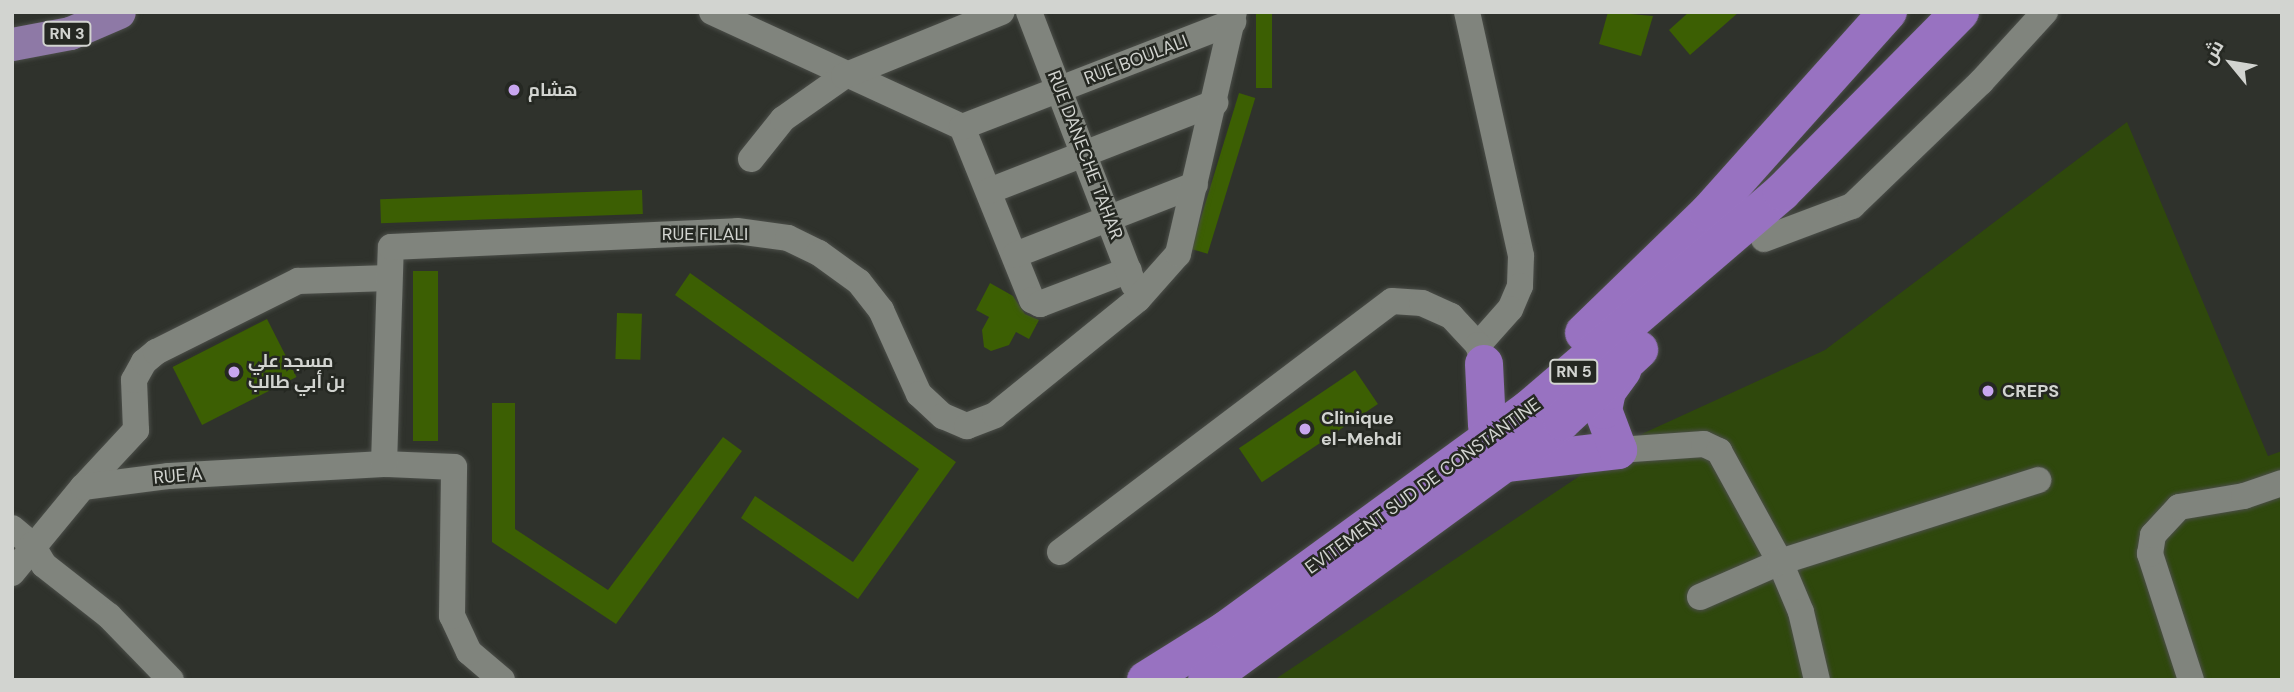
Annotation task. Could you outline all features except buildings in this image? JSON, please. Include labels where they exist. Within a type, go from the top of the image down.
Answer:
[{"type":"highway","points":[[1436,474],[1708,213],[1888,12]]},
{"type":"highway","name":"EVITEMENT SUD DE CONSTANTINE","points":[[1146,680],[1226,630],[1436,474],[1529,409],[1672,290],[1782,192],[1959,12]]},
{"type":"highway","name":"EVITEMENT SUD DE CONSTANTINE","points":[[1207,680],[1562,421],[1764,239],[1986,12]]},
{"type":"highway","points":[[1506,463],[1618,450],[1606,421],[1604,400],[1613,381],[1637,351]]},
{"type":"highway","points":[[1481,354],[1503,390],[1525,391]]},
{"type":"highway","points":[[1481,354],[1487,426]]},
{"type":"main road","name":"RN 3","points":[[12,44],[70,33],[119,12]]},
{"type":"street","points":[[712,12],[845,76],[962,127],[1032,300],[1040,304],[1129,270]]},
{"type":"street","points":[[751,159],[783,119],[845,76],[1002,12]]},
{"type":"street","name":"RUE DANECHE TAHAR","points":[[1029,12],[1110,217],[1138,299]]},
{"type":"street","points":[[1060,552],[1392,301],[1422,303],[1451,316],[1481,354],[1510,309],[1520,286],[1521,256],[1467,12]]},
{"type":"street","points":[[1764,239],[1852,206],[1981,82],[2045,12]]},
{"type":"street","name":"RUE BOULALI","points":[[962,127],[1233,17]]},
{"type":"street","name":"RUE FILALI","points":[[384,464],[389,278],[393,246],[737,230],[788,238],[859,282],[881,310],[919,394],[943,416],[967,426],[995,415],[1138,299],[1178,254],[1233,17]]},
{"type":"street","points":[[989,191],[1084,150],[1215,103]]},
{"type":"street","points":[[1015,256],[1195,185]]},
{"type":"street","points":[[12,573],[22,536],[83,487],[136,430],[134,380],[144,362],[156,352],[298,281],[389,278]]},
{"type":"street","points":[[1618,450],[1703,444],[1719,451],[1780,562],[1801,612],[1817,680]]},
{"type":"street","points":[[384,464],[454,467],[452,617],[469,652],[502,680]]},
{"type":"street","name":"RUE A","points":[[83,487],[169,476],[384,464]]},
{"type":"street","points":[[1700,597],[1780,562],[2038,480]]},
{"type":"street","points":[[2191,680],[2150,554],[2153,535],[2179,508],[2244,496],[2282,483]]},
{"type":"street","points":[[22,536],[44,565],[109,616],[171,680]]},
{"type":"street","points":[[2151,544],[2167,565],[2206,680]]},
{"type":"green space","name":"CREPS","points":[[2127,122],[2268,456],[2282,451],[2282,680],[1274,680],[1644,433],[1825,350]]},
{"type":"place","name":"هشام","points":[[514,90]]},
{"type":"place","name":"مسجد علي بن أبي طالب","points":[[234,372]]},
{"type":"place","name":"CREPS","points":[[1988,391]]},
{"type":"place","name":"Clinique el-Mehdi","points":[[1305,429]]}]
